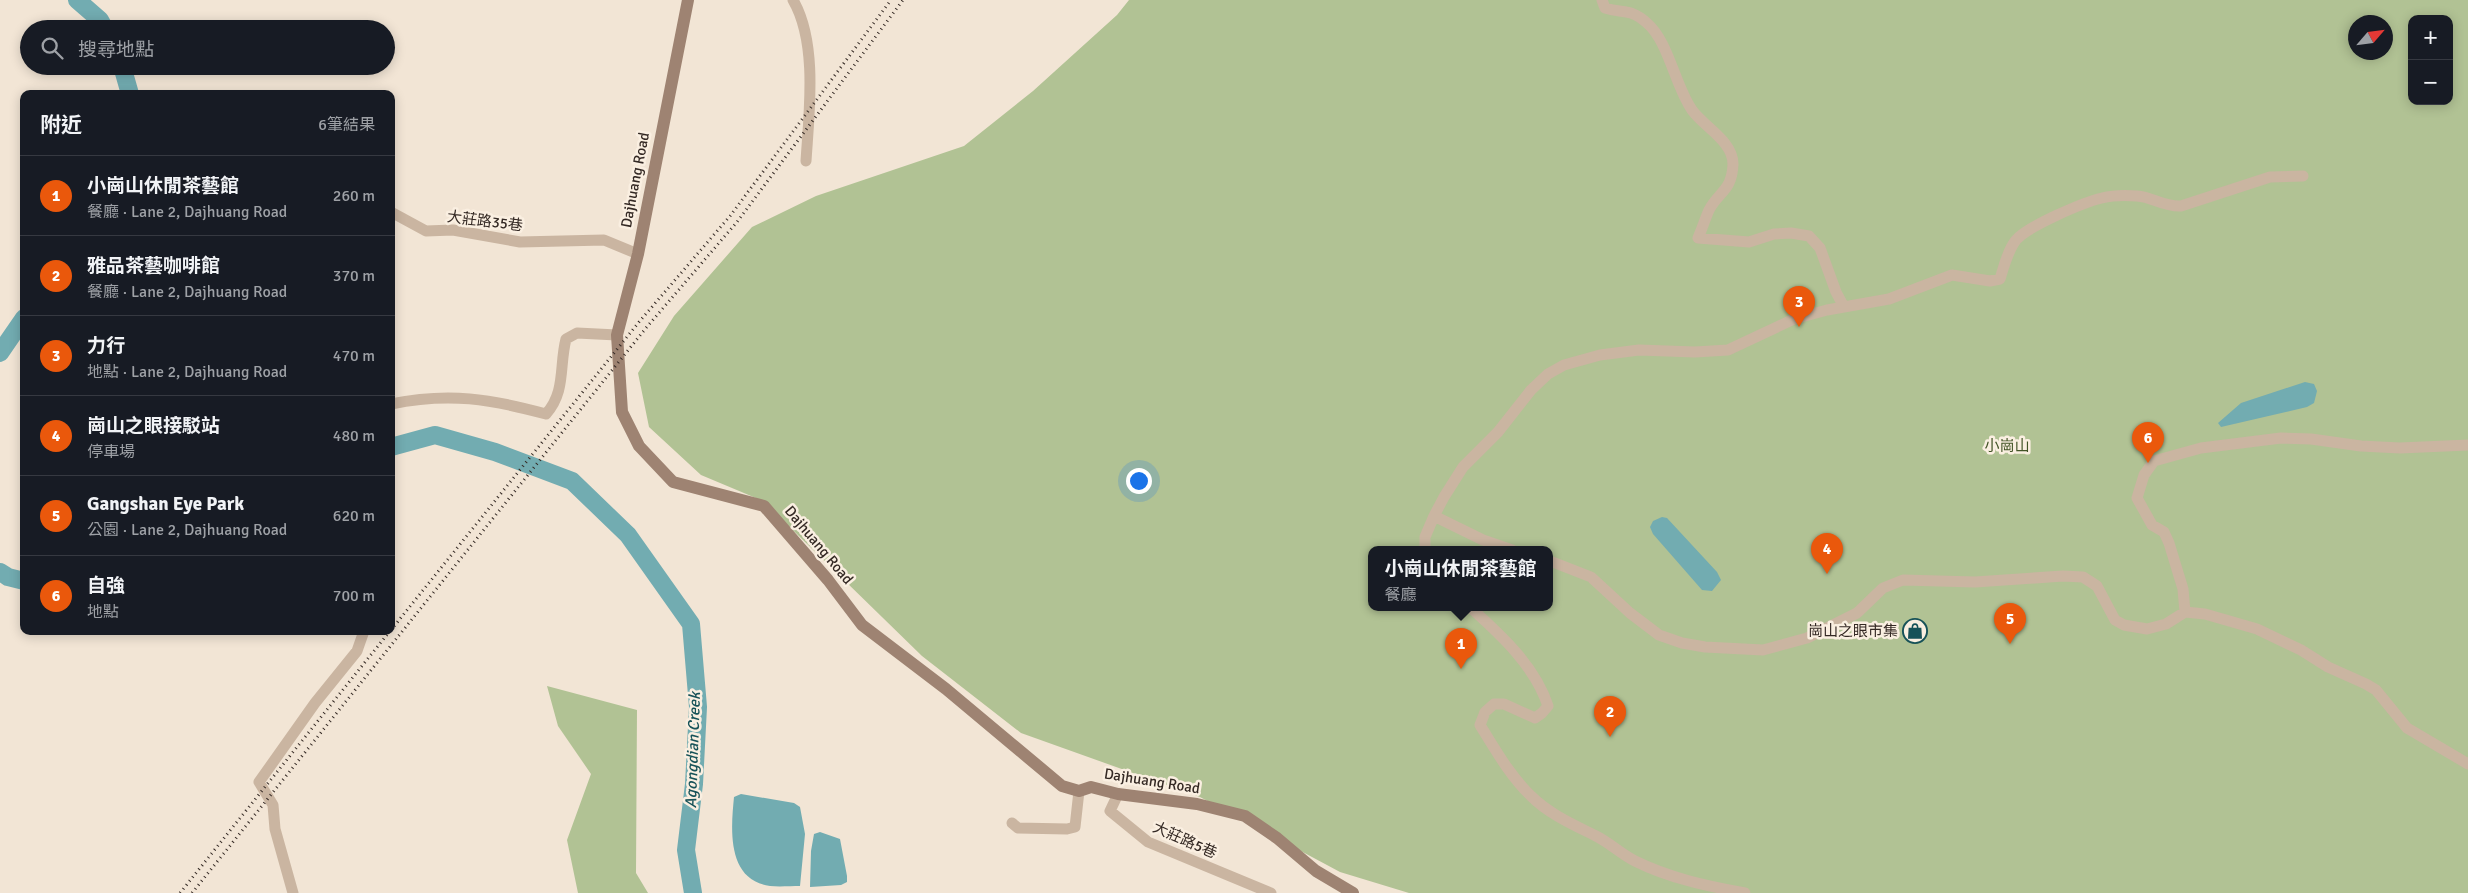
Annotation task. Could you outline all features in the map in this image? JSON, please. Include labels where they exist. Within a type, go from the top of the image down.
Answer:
[{"type":"street","name":"Dajhuang Road","points":[[688,0],[638,254],[617,335],[622,412],[639,446],[673,482],[764,506],[828,580],[862,624],[946,688],[1062,786],[1079,791],[1091,787],[1118,794],[1196,804],[1245,816],[1278,838],[1316,871],[1353,893]]},
{"type":"street","points":[[793,0],[797,7],[806,43],[810,91],[806,160]]},
{"type":"street","points":[[1602,0],[1606,8],[1631,11],[1649,24],[1666,51],[1683,96],[1694,113],[1728,149],[1733,162],[1731,180],[1723,194],[1710,209],[1698,238],[1749,242],[1774,234],[1792,233],[1809,236],[1820,248],[1836,292],[1844,307]]},
{"type":"street","points":[[1425,546],[1425,537],[1434,516],[1463,467],[1498,432],[1531,390],[1548,374],[1564,365],[1600,355],[1639,350],[1695,352],[1728,350],[1794,319],[1889,299],[1952,275],[1990,281],[2000,278],[2009,252],[2017,239],[2030,229],[2090,201],[2118,195],[2144,197],[2168,207],[2181,206],[2270,177],[2303,176]]},
{"type":"street","name":"大莊路35巷","points":[[395,214],[426,232],[453,230],[520,242],[604,240],[638,254]]},
{"type":"street","points":[[395,403],[418,398],[462,397],[508,403],[546,414],[554,406],[562,385],[566,339],[577,334],[617,335]]},
{"type":"street","points":[[2185,612],[2183,589],[2169,543],[2164,532],[2152,525],[2137,498],[2141,481],[2154,460],[2201,448],[2282,438],[2311,439],[2361,446],[2468,446]]},
{"type":"street","points":[[1434,516],[1483,540],[1500,546]]},
{"type":"street","points":[[1553,562],[1591,577],[1630,613],[1659,635],[1682,643],[1705,647],[1763,650],[1807,638],[1857,613],[1883,588],[1903,580],[1975,582],[2063,576],[2083,577],[2097,586],[2116,620],[2124,625],[2147,630],[2166,624],[2185,612],[2205,614],[2257,629],[2301,650],[2328,667],[2376,690],[2407,728],[2468,764]]},
{"type":"street","points":[[1474,611],[1504,638],[1520,656],[1545,697],[1548,706],[1535,718],[1504,704],[1494,704],[1484,712],[1480,725],[1499,756],[1532,796],[1573,826],[1598,836],[1633,860],[1659,872],[1701,885],[1745,893]]},
{"type":"street","points":[[292,893],[275,829],[273,805],[259,782],[315,703],[357,651],[363,635]]},
{"type":"street","points":[[1012,823],[1018,828],[1067,829],[1075,827],[1079,791]]},
{"type":"street","name":"大莊路5巷","points":[[1118,794],[1110,811],[1148,842],[1271,893]]},
{"type":"green space","name":"小崗山","points":[[1129,0],[2468,0],[2468,893],[1409,893],[1340,872],[1200,797],[1021,733],[922,656],[763,501],[701,475],[649,427],[638,373],[674,316],[752,227],[816,196],[964,146],[1033,91],[1117,15]]},
{"type":"green space","points":[[547,686],[637,710],[636,873],[648,893],[578,893],[567,840],[591,774],[558,726]]},
{"type":"water","points":[[2305,382],[2314,384],[2317,391],[2314,403],[2307,407],[2221,427],[2218,423],[2241,403]]},
{"type":"water","points":[[1662,517],[1667,518],[1717,572],[1721,580],[1712,591],[1702,590],[1653,534],[1650,527],[1653,521]]},
{"type":"water","points":[[741,794],[794,803],[800,807],[805,834],[800,886],[770,886],[756,882],[745,874],[738,863],[732,837],[734,797]]},
{"type":"water","points":[[820,832],[840,839],[847,876],[847,882],[841,885],[810,887],[811,851],[814,834]]},
{"type":"waterway","name":"Agongdian Creek","points":[[77,0],[100,20]]},
{"type":"waterway","name":"Agongdian Creek","points":[[125,75],[129,90]]},
{"type":"waterway","name":"Agongdian Creek","points":[[0,353],[20,324]]},
{"type":"waterway","name":"Agongdian Creek","points":[[395,446],[435,435],[495,452],[572,481],[628,535],[691,624],[698,707],[694,784],[686,850],[693,893]]},
{"type":"waterway","name":"Agongdian Creek","points":[[0,572],[8,577],[20,580]]},
{"type":"railway","points":[[395,625],[639,322],[730,216],[891,0]]},
{"type":"railway","points":[[192,893],[646,328],[737,222],[903,0]]},
{"type":"railway","points":[[180,893],[387,635]]},
{"type":"place","name":"力行","points":[[1799,327]]},
{"type":"place","name":"自強","points":[[2148,463]]},
{"type":"place","name":"崗山之眼接駁站","points":[[1827,574]]},
{"type":"place","name":"崗山之眼市集","points":[[1915,631]]},
{"type":"place","name":"Gangshan Eye Park","points":[[2010,644]]},
{"type":"place","name":"小崗山休閒茶藝館","points":[[1461,669]]},
{"type":"place","name":"雅品茶藝咖啡館","points":[[1610,737]]}]
